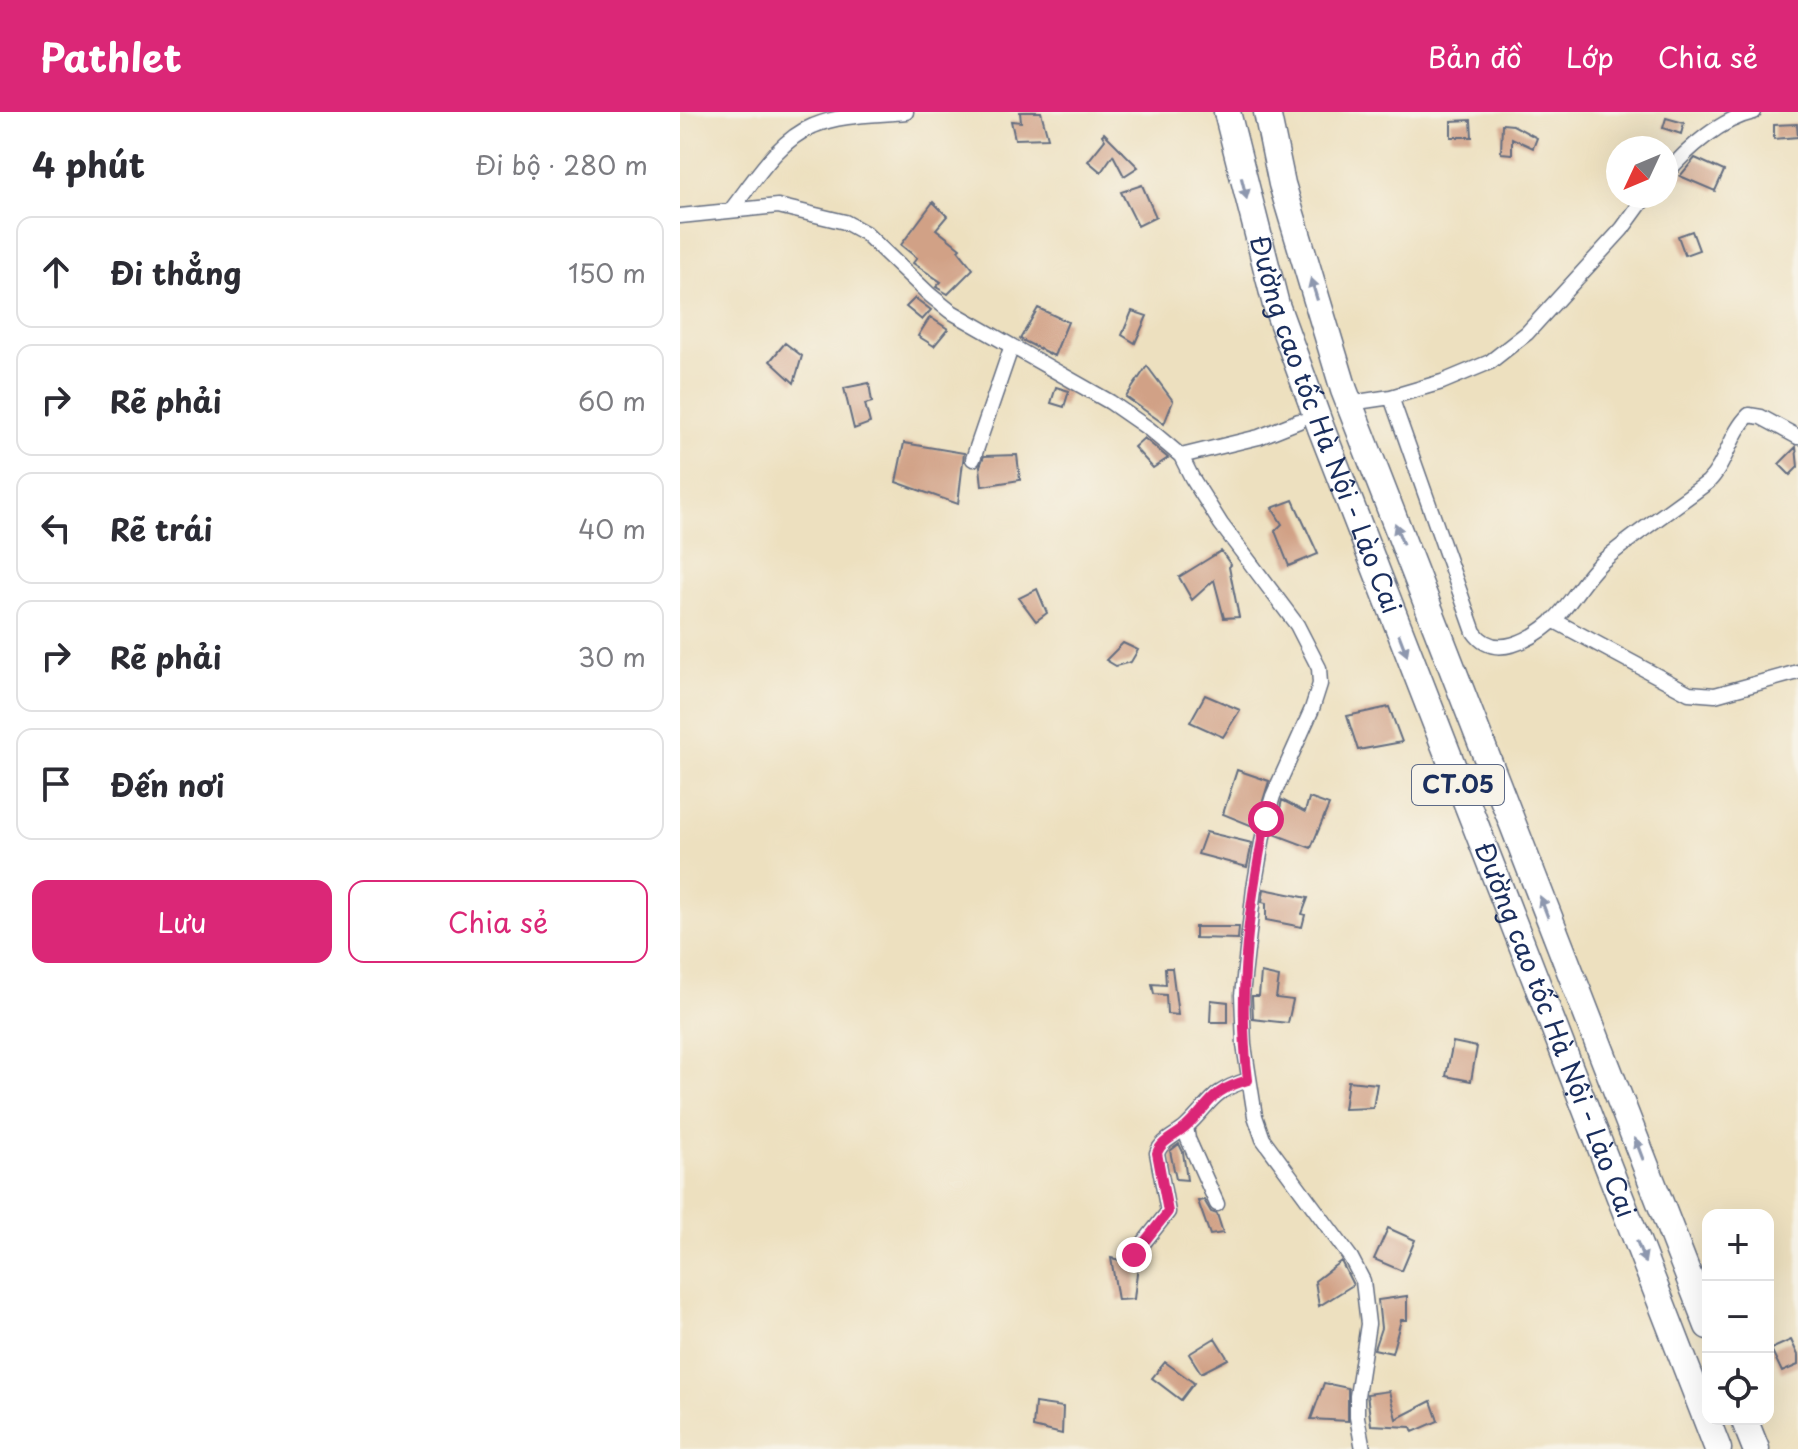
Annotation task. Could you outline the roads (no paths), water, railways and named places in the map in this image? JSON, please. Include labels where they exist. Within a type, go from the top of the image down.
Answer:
[{"type":"highway","name":"Đường cao tốc Hà Nội - Lào Cai","points":[[1227,112],[1276,305],[1321,428],[1718,1449]]},
{"type":"highway","name":"Đường cao tốc Hà Nội - Lào Cai","points":[[1267,112],[1282,184],[1344,390],[1702,1311]]},
{"type":"highway","points":[[1746,1425],[1756,1449]]},
{"type":"street","points":[[731,210],[773,156],[803,131],[838,120],[906,112]]},
{"type":"street","points":[[1678,160],[1727,123],[1754,112]]},
{"type":"street","points":[[680,216],[778,206],[845,222],[865,233],[950,311],[1110,402],[1181,456],[1221,524],[1297,625],[1319,668],[1320,684],[1273,796],[1258,863],[1242,995],[1248,1080],[1263,1139],[1351,1258],[1363,1281],[1368,1324],[1357,1407],[1363,1449]]},
{"type":"street","points":[[1364,401],[1391,397],[1476,369],[1512,346],[1622,229],[1637,208]]},
{"type":"street","points":[[973,459],[1011,348]]},
{"type":"street","points":[[1391,397],[1474,632],[1483,643],[1500,648],[1527,638],[1553,620],[1603,561],[1717,473],[1740,424],[1749,415],[1761,417],[1798,437]]},
{"type":"street","points":[[1181,456],[1259,437],[1299,421]]},
{"type":"street","points":[[1553,620],[1689,693],[1715,695],[1798,672]]},
{"type":"street","points":[[1134,1255],[1168,1212],[1157,1150],[1186,1127],[1215,1094],[1248,1080]]},
{"type":"street","points":[[1186,1127],[1188,1139],[1217,1204]]}]
